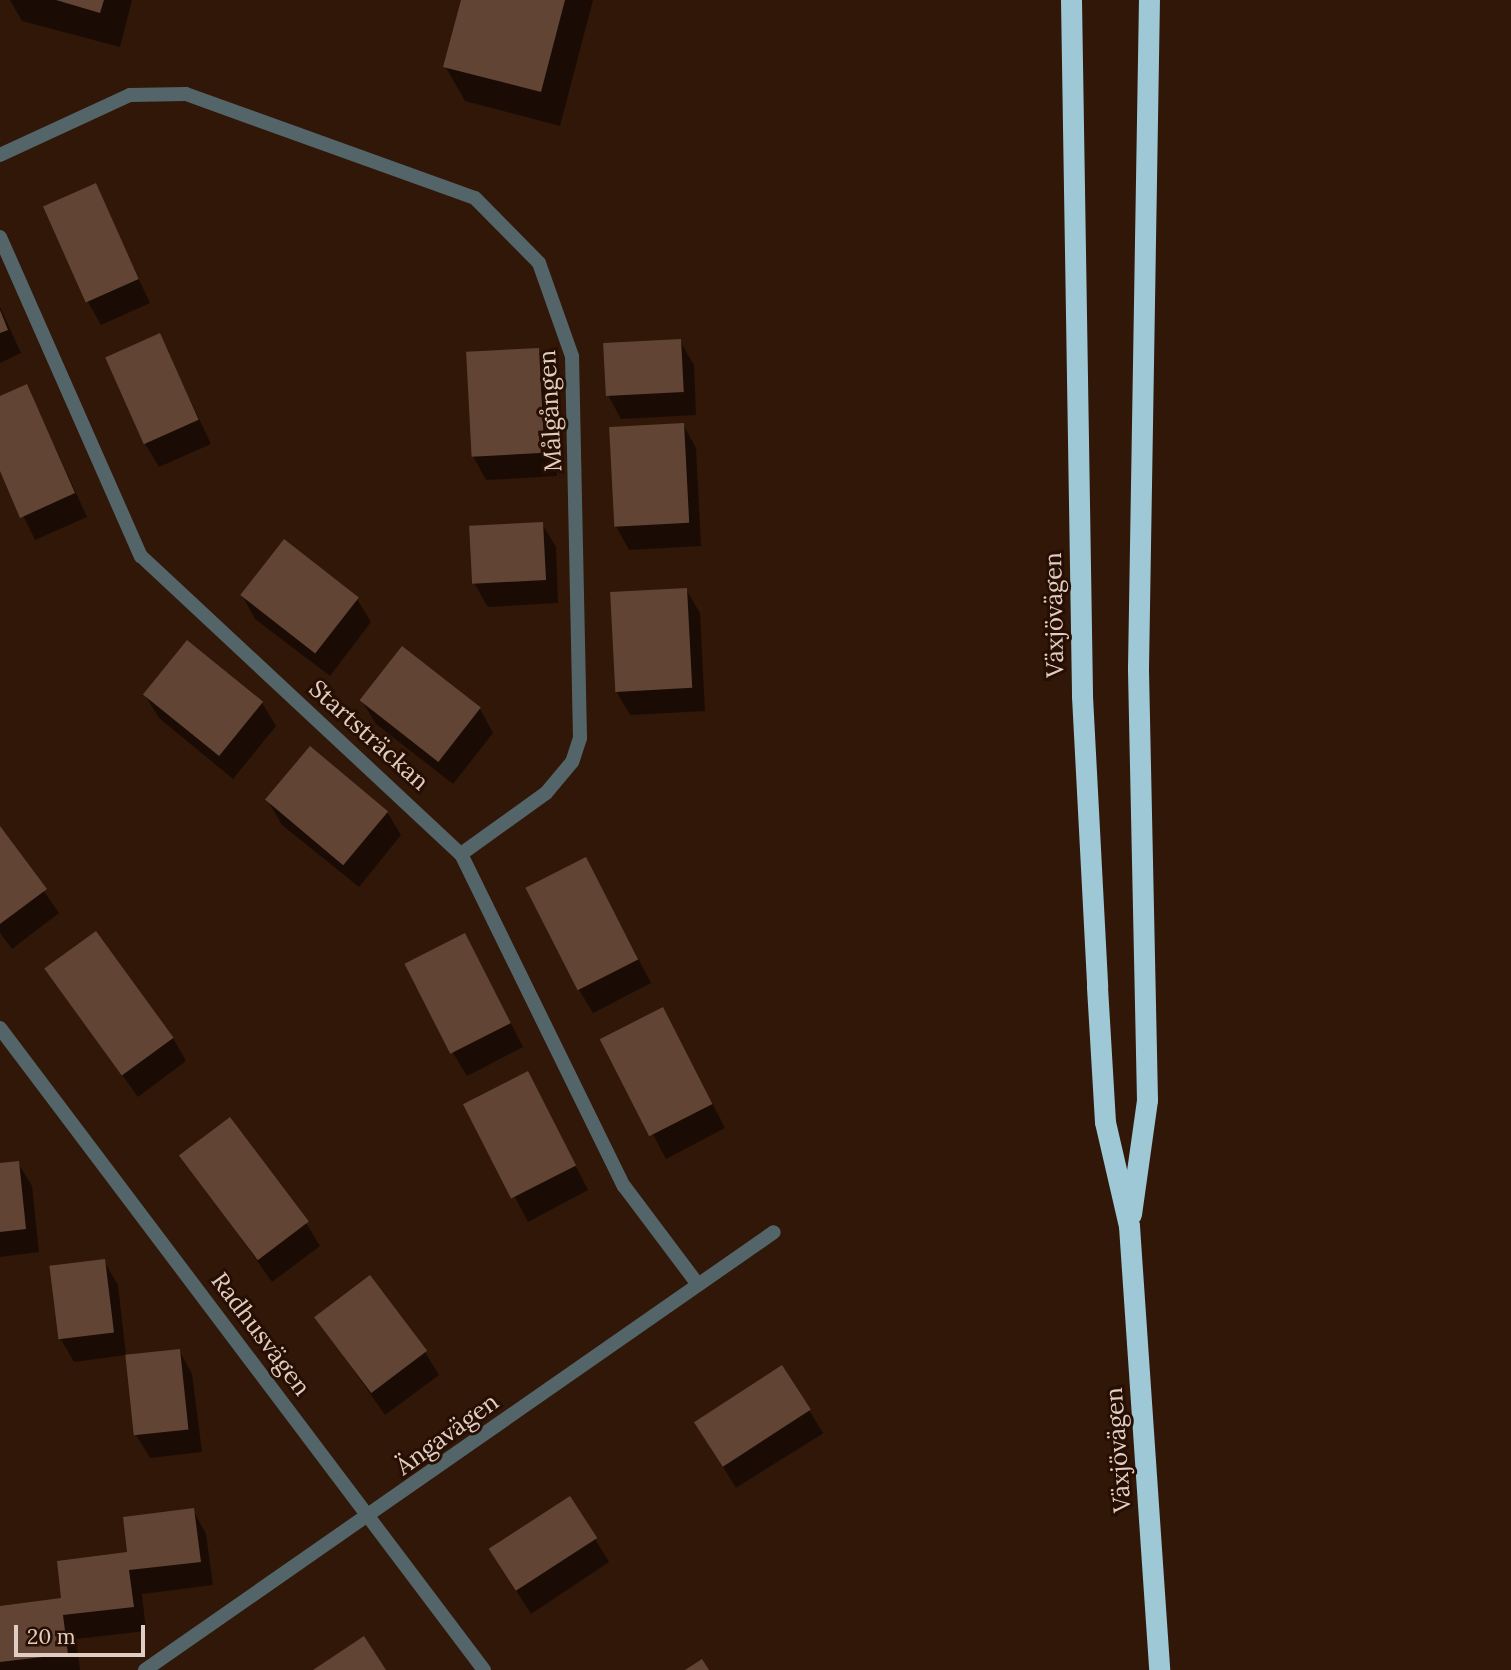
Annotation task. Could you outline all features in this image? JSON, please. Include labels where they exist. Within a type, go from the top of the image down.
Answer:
[{"type":"highway","name":"Växjövägen","points":[[1071,0],[1082,696],[1105,1122],[1129,1226],[1160,1670]]},
{"type":"highway","name":"Växjövägen","points":[[1129,1226],[1147,1100],[1138,668],[1149,0]]},
{"type":"street","name":"Målgången","points":[[0,155],[130,94],[186,94],[475,198],[539,263],[572,356],[580,738],[572,762],[546,793],[461,854]]},
{"type":"street","name":"Startsträckan","points":[[0,237],[141,556],[461,854],[624,1186],[696,1282]]},
{"type":"street","name":"Radhusvägen","points":[[0,1028],[484,1670]]},
{"type":"street","name":"Ängavägen","points":[[145,1670],[371,1517],[696,1282],[774,1232]]},
{"type":"building","points":[[56,0],[104,0],[100,13]]},
{"type":"building","points":[[461,0],[565,0],[541,92],[443,67]]},
{"type":"building","points":[[96,183],[139,279],[86,303],[43,207]]},
{"type":"building","points":[[0,310],[8,330],[0,333]]},
{"type":"building","points":[[160,333],[199,420],[144,444],[105,357]]},
{"type":"building","points":[[681,339],[684,392],[606,396],[603,343]]},
{"type":"building","points":[[539,348],[544,453],[472,457],[466,352]]},
{"type":"building","points":[[27,384],[75,493],[20,518],[0,471],[0,396]]},
{"type":"building","points":[[684,423],[689,523],[614,527],[609,427]]},
{"type":"building","points":[[543,522],[546,580],[472,584],[469,526]]},
{"type":"building","points":[[284,539],[359,597],[315,653],[240,595]]},
{"type":"building","points":[[687,588],[692,688],[615,692],[610,592]]},
{"type":"building","points":[[187,640],[263,702],[219,756],[143,694]]},
{"type":"building","points":[[402,646],[481,708],[438,762],[360,700]]},
{"type":"building","points":[[310,746],[388,812],[343,865],[265,800]]},
{"type":"building","points":[[0,826],[47,889],[0,924]]},
{"type":"building","points":[[586,857],[638,959],[578,990],[525,888]]},
{"type":"building","points":[[96,931],[174,1038],[122,1075],[44,969]]},
{"type":"building","points":[[465,933],[511,1023],[450,1054],[404,964]]},
{"type":"building","points":[[663,1007],[712,1104],[649,1136],[600,1039]]},
{"type":"building","points":[[528,1071],[576,1165],[511,1199],[463,1104]]},
{"type":"building","points":[[230,1117],[309,1222],[258,1260],[179,1156]]},
{"type":"building","points":[[19,1161],[26,1229],[0,1232],[0,1163]]},
{"type":"building","points":[[105,1259],[114,1332],[58,1339],[49,1266]]},
{"type":"building","points":[[370,1275],[427,1351],[371,1393],[314,1317]]},
{"type":"building","points":[[180,1349],[188,1430],[134,1435],[125,1355]]},
{"type":"building","points":[[782,1365],[811,1409],[723,1467],[694,1422]]},
{"type":"building","points":[[570,1496],[597,1538],[516,1591],[489,1549]]},
{"type":"building","points":[[194,1508],[201,1562],[129,1570],[134,1607],[63,1615],[68,1654],[0,1662],[0,1606],[61,1598],[57,1561],[127,1552],[123,1517]]},
{"type":"building","points":[[364,1636],[386,1670],[313,1670]]},
{"type":"building","points":[[702,1659],[709,1670],[685,1670]]}]
